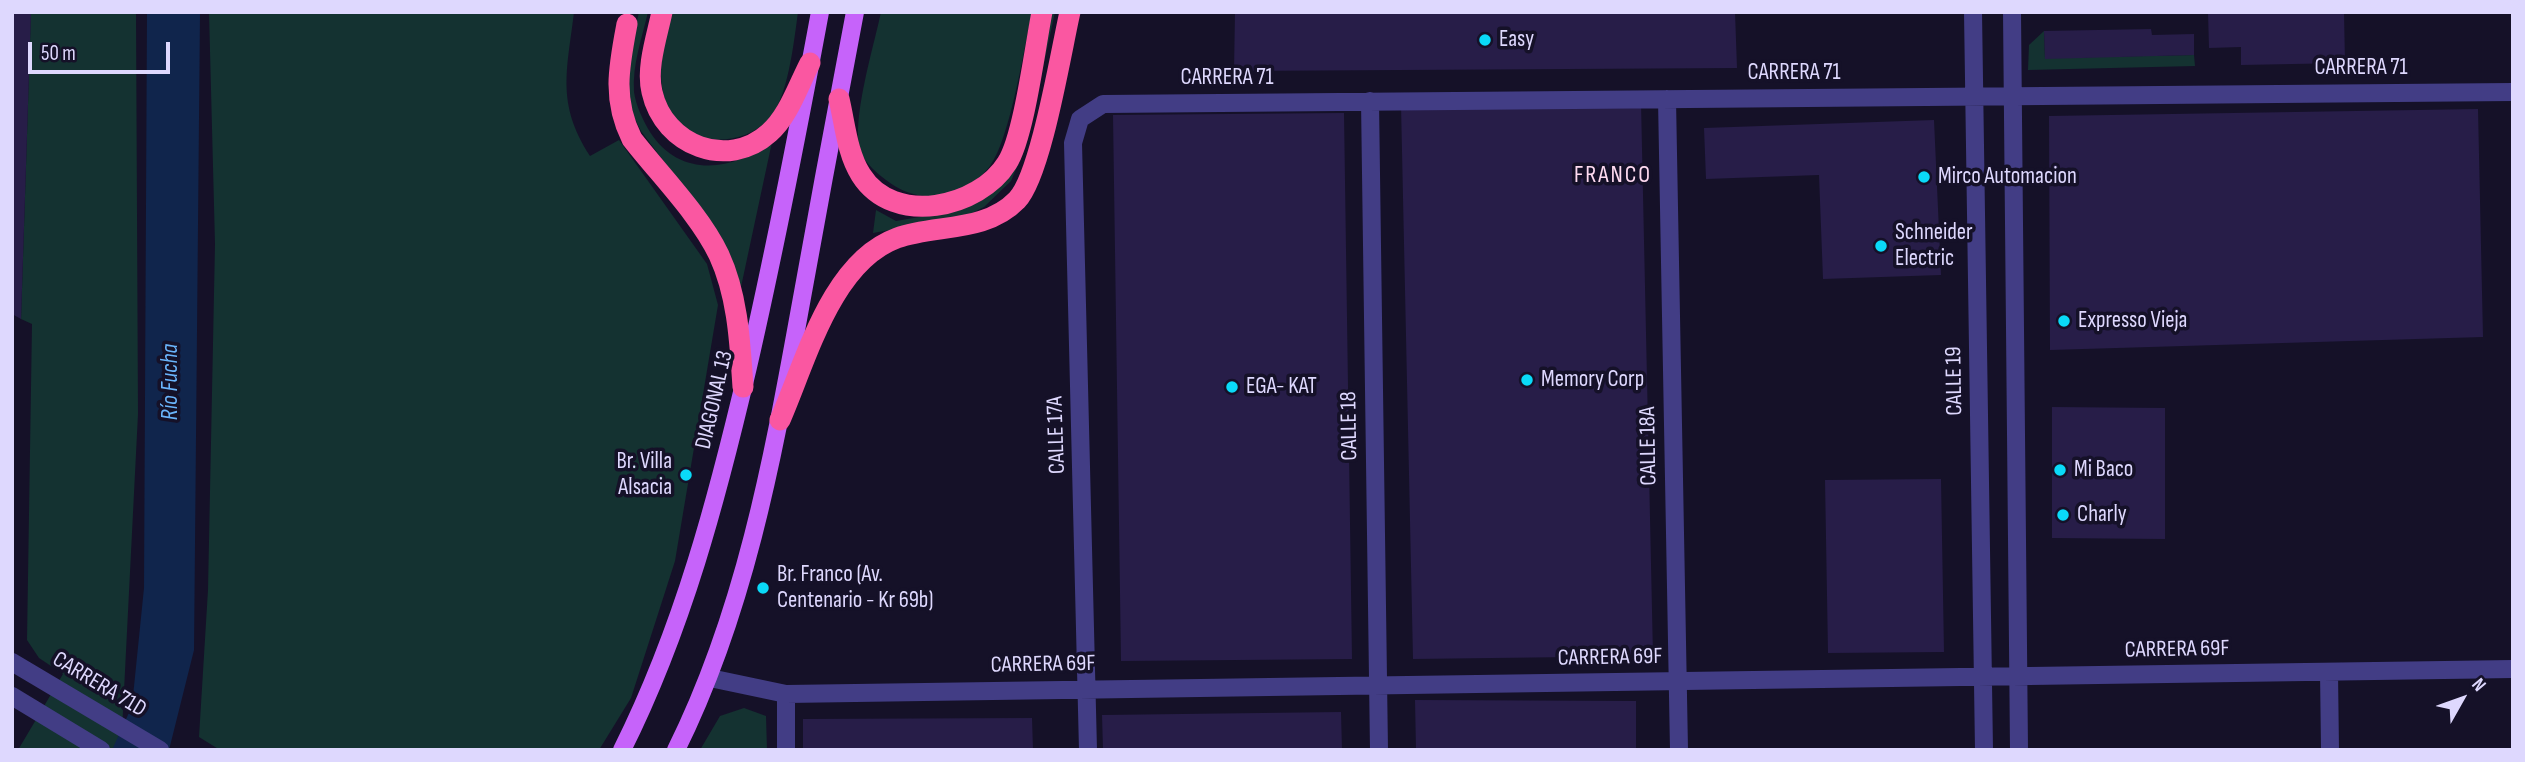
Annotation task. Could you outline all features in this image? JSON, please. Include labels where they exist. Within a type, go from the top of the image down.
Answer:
[{"type":"highway","points":[[662,12],[651,71],[652,92],[661,115],[680,136],[710,152],[732,153],[771,132],[811,56]]},
{"type":"highway","points":[[839,99],[852,157],[862,176],[877,192],[913,206],[933,206],[975,194],[994,180],[1009,161],[1042,12]]},
{"type":"highway","points":[[780,421],[834,296],[863,257],[898,238],[955,228],[991,216],[1017,200],[1035,164],[1070,12]]},
{"type":"highway","points":[[627,23],[617,71],[618,99],[624,122],[632,139],[705,232],[720,257],[738,325],[743,387]]},
{"type":"main road","name":"DIAGONAL 13","points":[[622,750],[664,661],[689,592],[728,453],[820,12]]},
{"type":"main road","points":[[676,750],[710,678],[754,538],[780,421],[855,12]]},
{"type":"street","name":"CALLE 19","points":[[1973,12],[1983,750]]},
{"type":"street","points":[[2012,12],[2019,750]]},
{"type":"street","name":"CARRERA 71","points":[[1080,119],[1103,104],[2513,92]]},
{"type":"street","name":"CALLE 18A","points":[[1667,99],[1679,750]]},
{"type":"street","name":"CALLE 18","points":[[1370,101],[1379,750]]},
{"type":"street","name":"CALLE 17A","points":[[1080,119],[1073,143],[1088,750]]},
{"type":"street","name":"CARRERA 71D","points":[[12,662],[160,750]]},
{"type":"street","name":"CARRERA 69F","points":[[710,678],[786,694],[2513,669]]},
{"type":"street","points":[[2329,672],[2330,750]]},
{"type":"street","points":[[786,694],[786,750]]},
{"type":"street","points":[[12,696],[100,750]]},
{"type":"green space","points":[[31,12],[136,12],[138,414],[121,750],[18,750],[63,674],[39,658],[27,640],[32,324],[21,319]]},
{"type":"green space","points":[[209,12],[574,12],[567,86],[568,103],[579,137],[590,156],[619,140],[707,264],[718,305],[675,561],[631,698],[599,750],[220,750],[199,737],[208,590],[215,244]]},
{"type":"green space","points":[[639,12],[648,12],[636,62],[634,92],[645,123],[662,147],[676,157],[708,166],[741,159],[772,142],[741,287],[696,204],[641,131],[632,113],[626,70]]},
{"type":"green space","points":[[671,12],[798,12],[785,85],[781,99],[768,120],[740,137],[724,139],[693,134],[680,125],[670,113],[661,76]]},
{"type":"green space","points":[[881,12],[1032,12],[1004,136],[990,166],[977,179],[961,188],[934,196],[909,193],[879,175],[861,153],[858,124]]},
{"type":"green space","points":[[1047,12],[1055,12],[1026,146],[1011,181],[984,207],[964,217],[873,233],[876,210],[896,221],[960,210],[980,200],[998,185]]},
{"type":"green space","points":[[2044,31],[2045,58],[2194,55],[2195,66],[2028,70],[2029,45]]},
{"type":"green space","points":[[744,708],[766,716],[767,750],[700,750],[720,716]]},
{"type":"water","name":"Río Fucha","points":[[147,12],[200,12],[194,650],[169,750],[112,750],[132,706],[144,588]]},
{"type":"building","points":[[12,12],[31,12],[21,319],[12,314]]},
{"type":"building","name":"Easy","points":[[1235,12],[1735,12],[1737,68],[1234,71]]},
{"type":"building","points":[[2208,12],[2344,12],[2345,63],[2241,65],[2241,47],[2209,48]]},
{"type":"building","points":[[2151,29],[2152,35],[2194,34],[2194,55],[2045,59],[2044,31]]},
{"type":"building","name":"Memory Corp","points":[[1641,102],[1653,656],[1413,659],[1401,105]]},
{"type":"building","points":[[2478,109],[2483,337],[2050,350],[2049,116]]},
{"type":"building","name":"EGA- KAT","points":[[1344,113],[1352,659],[1121,661],[1113,115]]},
{"type":"building","points":[[1934,120],[1941,275],[1823,279],[1819,175],[1706,179],[1704,128]]},
{"type":"building","points":[[2052,407],[2165,408],[2165,539],[2052,538]]},
{"type":"building","points":[[1941,479],[1944,652],[1828,653],[1825,480]]},
{"type":"building","points":[[1415,700],[1636,701],[1636,750],[1416,750]]},
{"type":"building","points":[[1341,712],[1342,750],[1103,750],[1102,715]]},
{"type":"building","points":[[1032,718],[1033,750],[803,750],[803,719]]},
{"type":"place","name":"Easy","points":[[1485,40]]},
{"type":"place","name":"Mirco Automacion","points":[[1924,177]]},
{"type":"place","name":"Schneider Electric","points":[[1881,246]]},
{"type":"place","name":"Expresso Vieja","points":[[2064,321]]},
{"type":"place","name":"Memory Corp","points":[[1527,380]]},
{"type":"place","name":"EGA- KAT","points":[[1232,387]]},
{"type":"place","name":"Mi Baco","points":[[2060,470]]},
{"type":"place","name":"Br. Villa Alsacia","points":[[686,475]]},
{"type":"place","name":"Charly","points":[[2063,515]]},
{"type":"place","name":"Br. Franco (Av. Centenario - Kr 69b)","points":[[763,588]]},
{"type":"district","name":"FRANCO","points":[[1613,176]]}]
